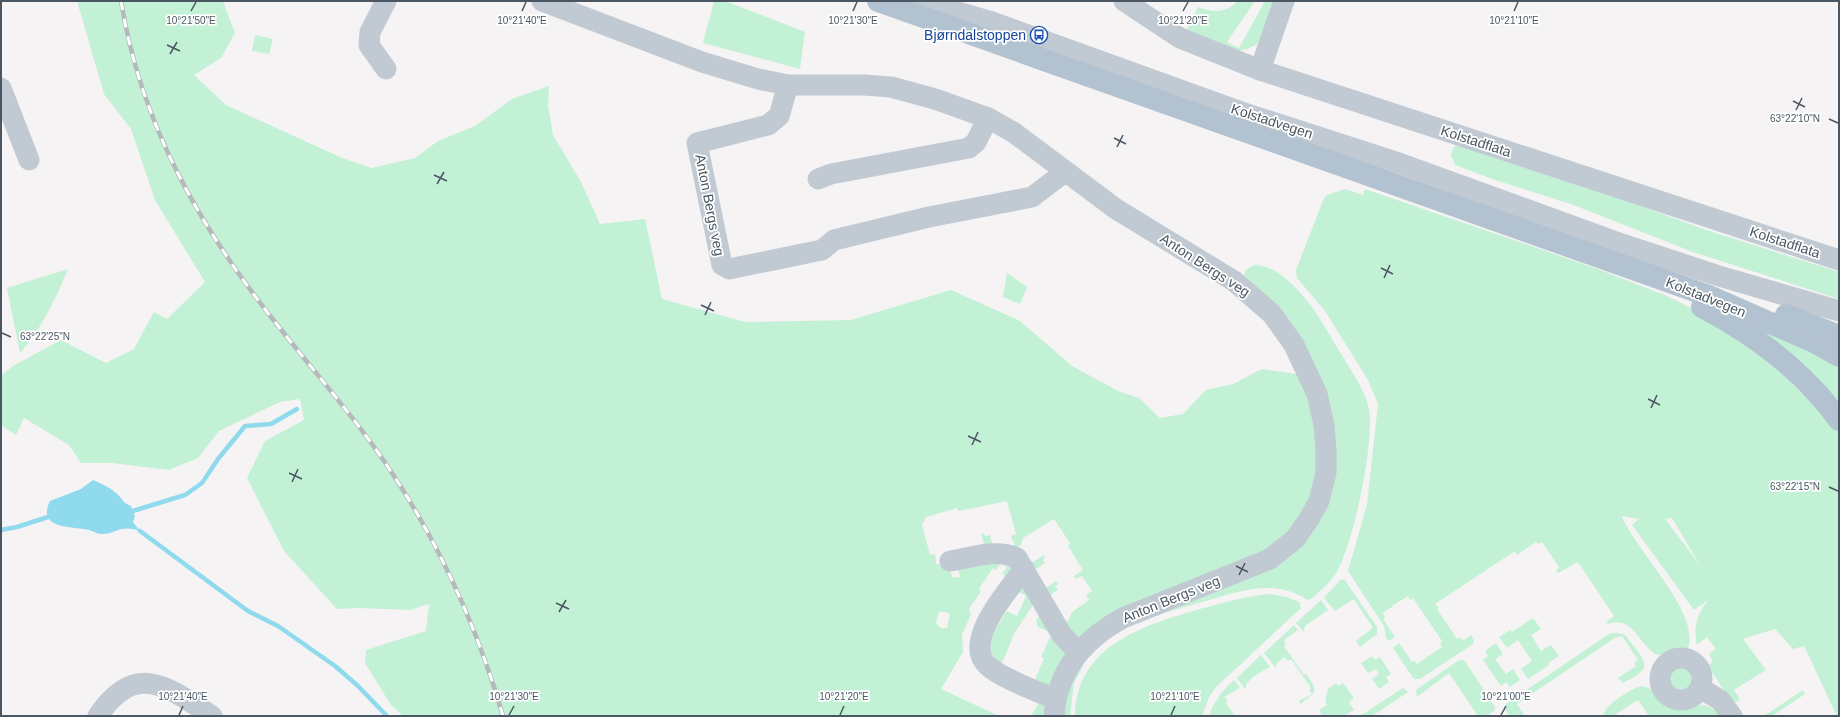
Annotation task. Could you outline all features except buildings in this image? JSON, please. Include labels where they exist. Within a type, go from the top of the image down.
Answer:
[{"type":"main road","name":"Kolstadvegen","points":[[878,1],[1709,296],[1816,343],[1839,356]]},
{"type":"main road","name":"Kolstadvegen","points":[[1570,246],[1638,262],[1712,287],[1839,336]]},
{"type":"main road","points":[[1570,246],[1612,269],[1693,302],[1725,319],[1774,353],[1825,401],[1839,420]]},
{"type":"street","points":[[386,1],[370,32],[369,45],[386,70]]},
{"type":"street","name":"Anton Bergs veg","points":[[542,1],[702,62],[758,79],[788,85],[864,85],[891,87],[935,99],[988,118],[1014,132],[1116,209],[1234,281],[1272,314],[1294,345],[1307,369],[1317,394],[1324,425],[1326,474],[1319,501],[1295,539],[1270,559],[1123,618],[1105,628],[1078,652],[1064,674],[1054,708],[986,664],[981,653],[982,631],[990,615],[1024,569]]},
{"type":"street","name":"Kolstadvegen","points":[[920,1],[989,21],[1241,112],[1399,163],[1622,244],[1719,276],[1839,310]]},
{"type":"street","name":"Kolstadflata","points":[[1124,1],[1180,38],[1260,70],[1839,260]]},
{"type":"street","points":[[1260,70],[1284,1]]},
{"type":"street","name":"Anton Bergs veg","points":[[788,85],[779,116],[768,126],[697,143],[722,265],[725,268],[729,269],[822,250],[834,240],[929,217],[1032,197],[1065,172]]},
{"type":"street","points":[[1,88],[29,160]]},
{"type":"street","points":[[818,179],[831,174],[969,148],[976,142],[988,118]]},
{"type":"street","points":[[1570,246],[1622,244]]},
{"type":"street","points":[[950,561],[996,554],[1011,555],[1017,558],[1042,604],[1062,635],[1078,652]]},
{"type":"street","points":[[98,716],[118,691],[132,685],[154,683],[182,696],[212,716]]},
{"type":"street","points":[[1700,688],[1720,700],[1732,716]]},
{"type":"green space","points":[[77,1],[223,1],[235,33],[221,58],[194,75],[226,105],[342,158],[372,168],[415,158],[438,141],[475,126],[512,99],[549,86],[548,106],[553,135],[581,182],[600,224],[645,219],[662,299],[745,322],[851,320],[951,290],[1020,321],[1072,366],[1118,391],[1139,398],[1160,418],[1183,414],[1206,390],[1233,384],[1262,369],[1304,375],[1318,428],[1320,447],[1318,484],[1313,501],[1296,528],[1265,556],[1112,617],[1097,626],[1078,643],[1074,642],[1064,634],[1058,627],[1055,619],[1063,623],[1068,621],[1072,612],[1089,600],[1086,595],[1092,591],[1082,576],[1076,579],[1074,576],[1083,570],[1068,546],[1070,543],[1054,519],[1023,538],[1021,545],[1016,548],[1011,536],[1016,534],[1007,501],[959,511],[957,508],[926,517],[922,525],[930,555],[935,554],[936,564],[947,565],[953,578],[960,577],[958,569],[963,564],[969,560],[977,558],[995,557],[1010,562],[1016,566],[1016,574],[1012,579],[1002,574],[1007,567],[1001,563],[996,570],[993,568],[979,589],[981,591],[969,609],[971,614],[962,635],[963,652],[941,689],[999,716],[403,716],[391,705],[365,663],[366,650],[426,631],[429,604],[410,610],[359,608],[337,609],[284,551],[247,478],[265,441],[304,420],[300,399],[280,402],[219,431],[198,458],[169,470],[112,463],[81,463],[69,445],[24,418],[16,435],[1,425],[1,376],[13,366],[61,340],[106,363],[134,349],[154,312],[167,319],[205,282],[155,200],[131,129],[104,94]],"holes":[[[939,612],[946,612],[950,614],[947,628],[941,628],[936,623]]]},
{"type":"green space","points":[[714,1],[725,1],[805,32],[800,69],[703,43]]},
{"type":"green space","points":[[1238,1],[1255,1],[1227,42],[1239,48],[1265,1],[1276,1],[1265,34],[1257,44],[1247,49],[1238,51],[1188,32],[1187,29],[1198,7],[1219,11],[1229,8]]},
{"type":"green space","points":[[255,35],[273,39],[269,54],[252,51]]},
{"type":"green space","points":[[1454,146],[1466,147],[1579,183],[1703,229],[1839,272],[1839,299],[1693,252],[1571,204],[1495,180],[1455,165],[1451,155]]},
{"type":"green space","points":[[1345,189],[1363,195],[1365,189],[1595,268],[1667,296],[1715,320],[1758,349],[1839,430],[1839,716],[1837,716],[1804,646],[1793,649],[1775,629],[1743,639],[1766,670],[1734,690],[1739,698],[1739,701],[1732,703],[1708,666],[1713,661],[1709,654],[1716,649],[1707,637],[1697,645],[1695,632],[1697,621],[1701,610],[1708,600],[1694,610],[1632,525],[1639,519],[1622,516],[1629,530],[1664,581],[1685,617],[1689,634],[1688,648],[1658,655],[1646,646],[1636,633],[1625,624],[1617,622],[1608,624],[1606,622],[1614,616],[1578,562],[1558,573],[1556,570],[1559,567],[1542,542],[1538,544],[1536,542],[1517,555],[1515,551],[1435,604],[1439,608],[1437,609],[1457,639],[1460,637],[1463,641],[1471,635],[1474,640],[1473,644],[1420,679],[1414,679],[1393,648],[1399,643],[1412,662],[1414,660],[1417,664],[1442,647],[1440,643],[1442,641],[1413,598],[1410,600],[1408,596],[1393,604],[1393,606],[1383,613],[1385,617],[1383,619],[1395,637],[1389,641],[1386,638],[1384,626],[1348,571],[1367,505],[1378,404],[1368,380],[1325,311],[1297,278],[1296,270],[1324,198],[1327,195]],"holes":[[[1672,518],[1700,565],[1665,519]]]},
{"type":"green space","points":[[1254,265],[1271,269],[1278,273],[1293,285],[1311,306],[1354,374],[1368,405],[1370,419],[1369,440],[1362,490],[1343,560],[1331,580],[1311,599],[1308,600],[1290,591],[1275,588],[1261,588],[1236,592],[1172,610],[1127,627],[1113,635],[1091,656],[1088,656],[1097,640],[1303,538],[1330,423],[1244,276],[1246,270]]},
{"type":"green space","points":[[68,269],[58,292],[35,334],[20,353],[7,288]]},
{"type":"green space","points":[[1007,273],[1027,287],[1020,304],[1003,297]]},
{"type":"green space","points":[[1732,312],[1839,364],[1839,406]]},
{"type":"green space","points":[[984,533],[985,536],[990,535],[994,551],[986,552],[981,534]]},
{"type":"green space","points":[[1044,555],[1045,558],[1043,560],[1045,563],[1031,572],[1028,565]]},
{"type":"green space","points":[[1344,579],[1377,627],[1377,634],[1360,647],[1356,641],[1373,628],[1354,599],[1335,611],[1324,598],[1340,580]]},
{"type":"green space","points":[[1056,581],[1058,584],[1055,586],[1058,590],[1044,599],[1041,591]]},
{"type":"green space","points":[[1022,585],[1035,602],[1015,632],[1002,663],[1004,666],[1002,669],[986,644],[1007,611],[1017,616],[1026,596],[1017,591]]},
{"type":"green space","points":[[1270,594],[1287,597],[1299,602],[1301,608],[1217,686],[1209,697],[1202,716],[1075,716],[1078,693],[1086,673],[1099,657],[1114,644],[1132,633],[1172,617],[1232,601]]},
{"type":"green space","points":[[1321,600],[1328,610],[1305,626],[1304,632],[1296,623]]},
{"type":"green space","points":[[1040,615],[1067,649],[1053,687],[1034,682],[1044,658],[1041,657],[1052,633],[1038,627],[1036,621]]},
{"type":"green space","points":[[1533,618],[1541,629],[1531,635],[1541,651],[1551,645],[1559,656],[1548,663],[1549,665],[1528,679],[1521,669],[1532,661],[1518,640],[1507,648],[1499,637],[1510,630],[1512,632]]},
{"type":"green space","points":[[1294,625],[1298,630],[1284,640],[1286,644],[1284,646],[1304,675],[1306,674],[1314,688],[1313,694],[1300,704],[1299,701],[1312,694],[1309,690],[1311,688],[1291,659],[1288,661],[1285,657],[1277,663],[1276,668],[1264,653]]},
{"type":"green space","points":[[1609,634],[1623,634],[1627,637],[1642,658],[1644,667],[1639,674],[1623,683],[1618,678],[1636,666],[1634,663],[1638,660],[1622,636],[1616,637],[1517,704],[1525,716],[1510,716],[1505,710],[1506,704]]},
{"type":"green space","points":[[1496,643],[1503,654],[1495,659],[1506,674],[1513,669],[1520,680],[1510,687],[1506,682],[1501,686],[1483,660],[1488,656],[1485,651]]},
{"type":"green space","points":[[1261,655],[1270,667],[1254,676],[1247,683],[1245,689],[1237,678]]},
{"type":"green space","points":[[1372,656],[1375,660],[1380,657],[1391,674],[1386,677],[1389,682],[1379,689],[1372,679],[1379,674],[1376,669],[1368,673],[1361,663]]},
{"type":"green space","points":[[1459,660],[1464,660],[1495,707],[1495,710],[1486,716],[1478,716],[1449,673],[1417,697],[1416,690]]},
{"type":"green space","points":[[1082,663],[1083,666],[1074,683],[1070,716],[1058,716],[1062,695]]},
{"type":"green space","points":[[1681,666],[1686,667],[1692,673],[1692,683],[1686,689],[1681,690],[1676,689],[1670,683],[1669,678],[1670,673],[1676,667]]},
{"type":"green space","points":[[1234,680],[1240,688],[1224,697],[1228,701],[1226,703],[1235,716],[1209,716],[1213,705],[1219,696]]},
{"type":"green space","points":[[1336,683],[1338,686],[1343,683],[1354,698],[1349,702],[1354,710],[1344,716],[1323,716],[1319,710],[1327,705],[1325,702],[1328,689]]},
{"type":"green space","points":[[1642,686],[1650,689],[1671,705],[1703,705],[1724,716],[1649,716],[1638,700],[1616,714],[1616,716],[1603,716],[1613,702],[1626,693]]},
{"type":"green space","points":[[1403,688],[1408,692],[1372,716],[1360,716]]},
{"type":"green space","points":[[1803,690],[1805,694],[1772,716],[1764,716]]},
{"type":"green space","points":[[1040,701],[1045,702],[1048,716],[1031,716]]},
{"type":"water","points":[[93,480],[111,489],[131,506],[135,516],[133,522],[140,531],[133,529],[122,529],[107,534],[100,534],[89,530],[58,525],[52,522],[48,517],[47,510],[50,501],[81,489]]},
{"type":"waterway","points":[[133,511],[185,495],[202,483],[218,459],[245,426],[271,424],[297,409]]},
{"type":"waterway","points":[[1,530],[17,527],[48,517]]},
{"type":"waterway","points":[[140,531],[248,611],[278,626],[335,666],[358,686],[387,716]]},
{"type":"railway","points":[[121,1],[130,47],[143,91],[159,133],[178,174],[224,253],[279,327],[364,433],[408,499],[425,528],[456,589],[482,652],[503,716]]},
{"type":"place","name":"Bjørndalstoppen","points":[[1039,35]]}]
